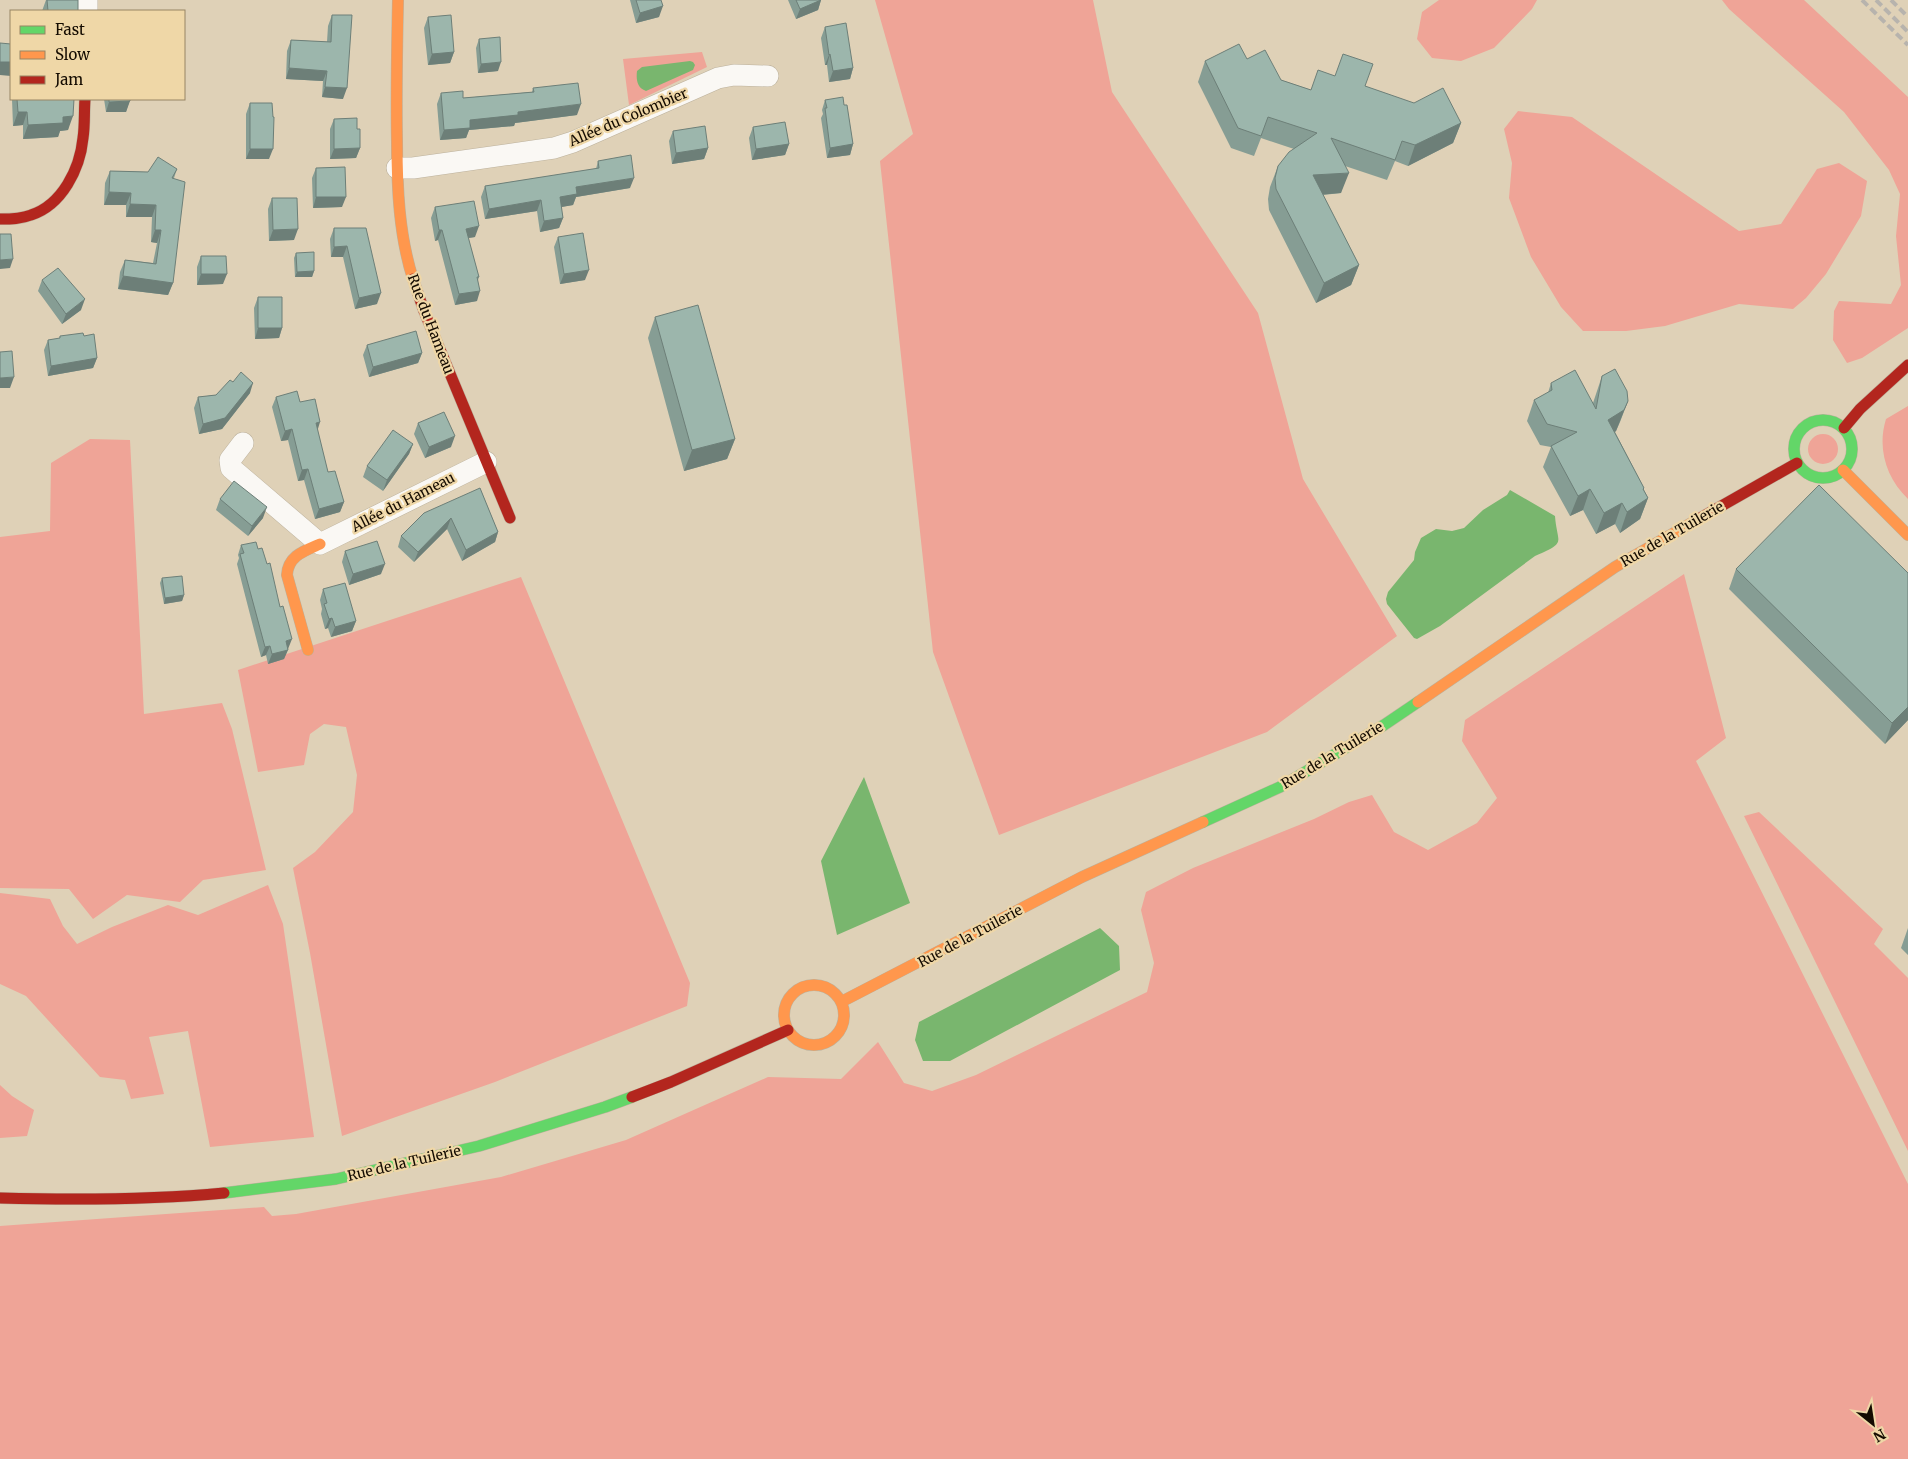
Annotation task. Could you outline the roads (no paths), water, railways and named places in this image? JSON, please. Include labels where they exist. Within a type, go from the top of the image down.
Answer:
[{"type":"street","name":"Rue du Hameau","points":[[398,0],[397,168],[400,214],[414,283],[510,518]]},
{"type":"street","name":"Allée du Colombier","points":[[397,168],[414,168],[554,148],[573,142],[718,78],[734,75],[768,76]]},
{"type":"street","points":[[0,219],[12,220],[30,217],[46,208],[62,192],[69,182],[83,141],[85,100]]},
{"type":"street","points":[[1844,428],[1860,409],[1908,365]]},
{"type":"street","points":[[1829,420],[1844,428],[1850,436],[1852,444],[1852,454],[1849,463],[1843,470],[1827,478],[1818,478],[1810,475],[1798,463],[1794,447],[1799,432],[1812,421],[1829,420]]},
{"type":"street","points":[[244,443],[230,460],[230,468],[320,544]]},
{"type":"street","name":"Allée du Hameau","points":[[308,650],[287,575],[287,566],[292,558],[486,462]]},
{"type":"street","name":"Rue de la Tuilerie","points":[[841,1002],[1082,877],[1280,786],[1384,725],[1615,567],[1798,463]]},
{"type":"street","points":[[1843,470],[1908,535]]},
{"type":"street","points":[[813,986],[822,986],[830,990],[841,1002],[844,1020],[836,1036],[828,1042],[810,1045],[801,1042],[788,1030],[784,1013],[786,1004],[797,991],[813,986]]},
{"type":"street","name":"Rue de la Tuilerie","points":[[0,1198],[82,1200],[168,1198],[238,1192],[336,1179],[479,1146],[605,1107],[672,1082],[788,1030]]},
{"type":"railway","points":[[1862,0],[1908,45]]},
{"type":"railway","points":[[1876,0],[1908,32]]},
{"type":"railway","points":[[1891,0],[1908,17]]}]
